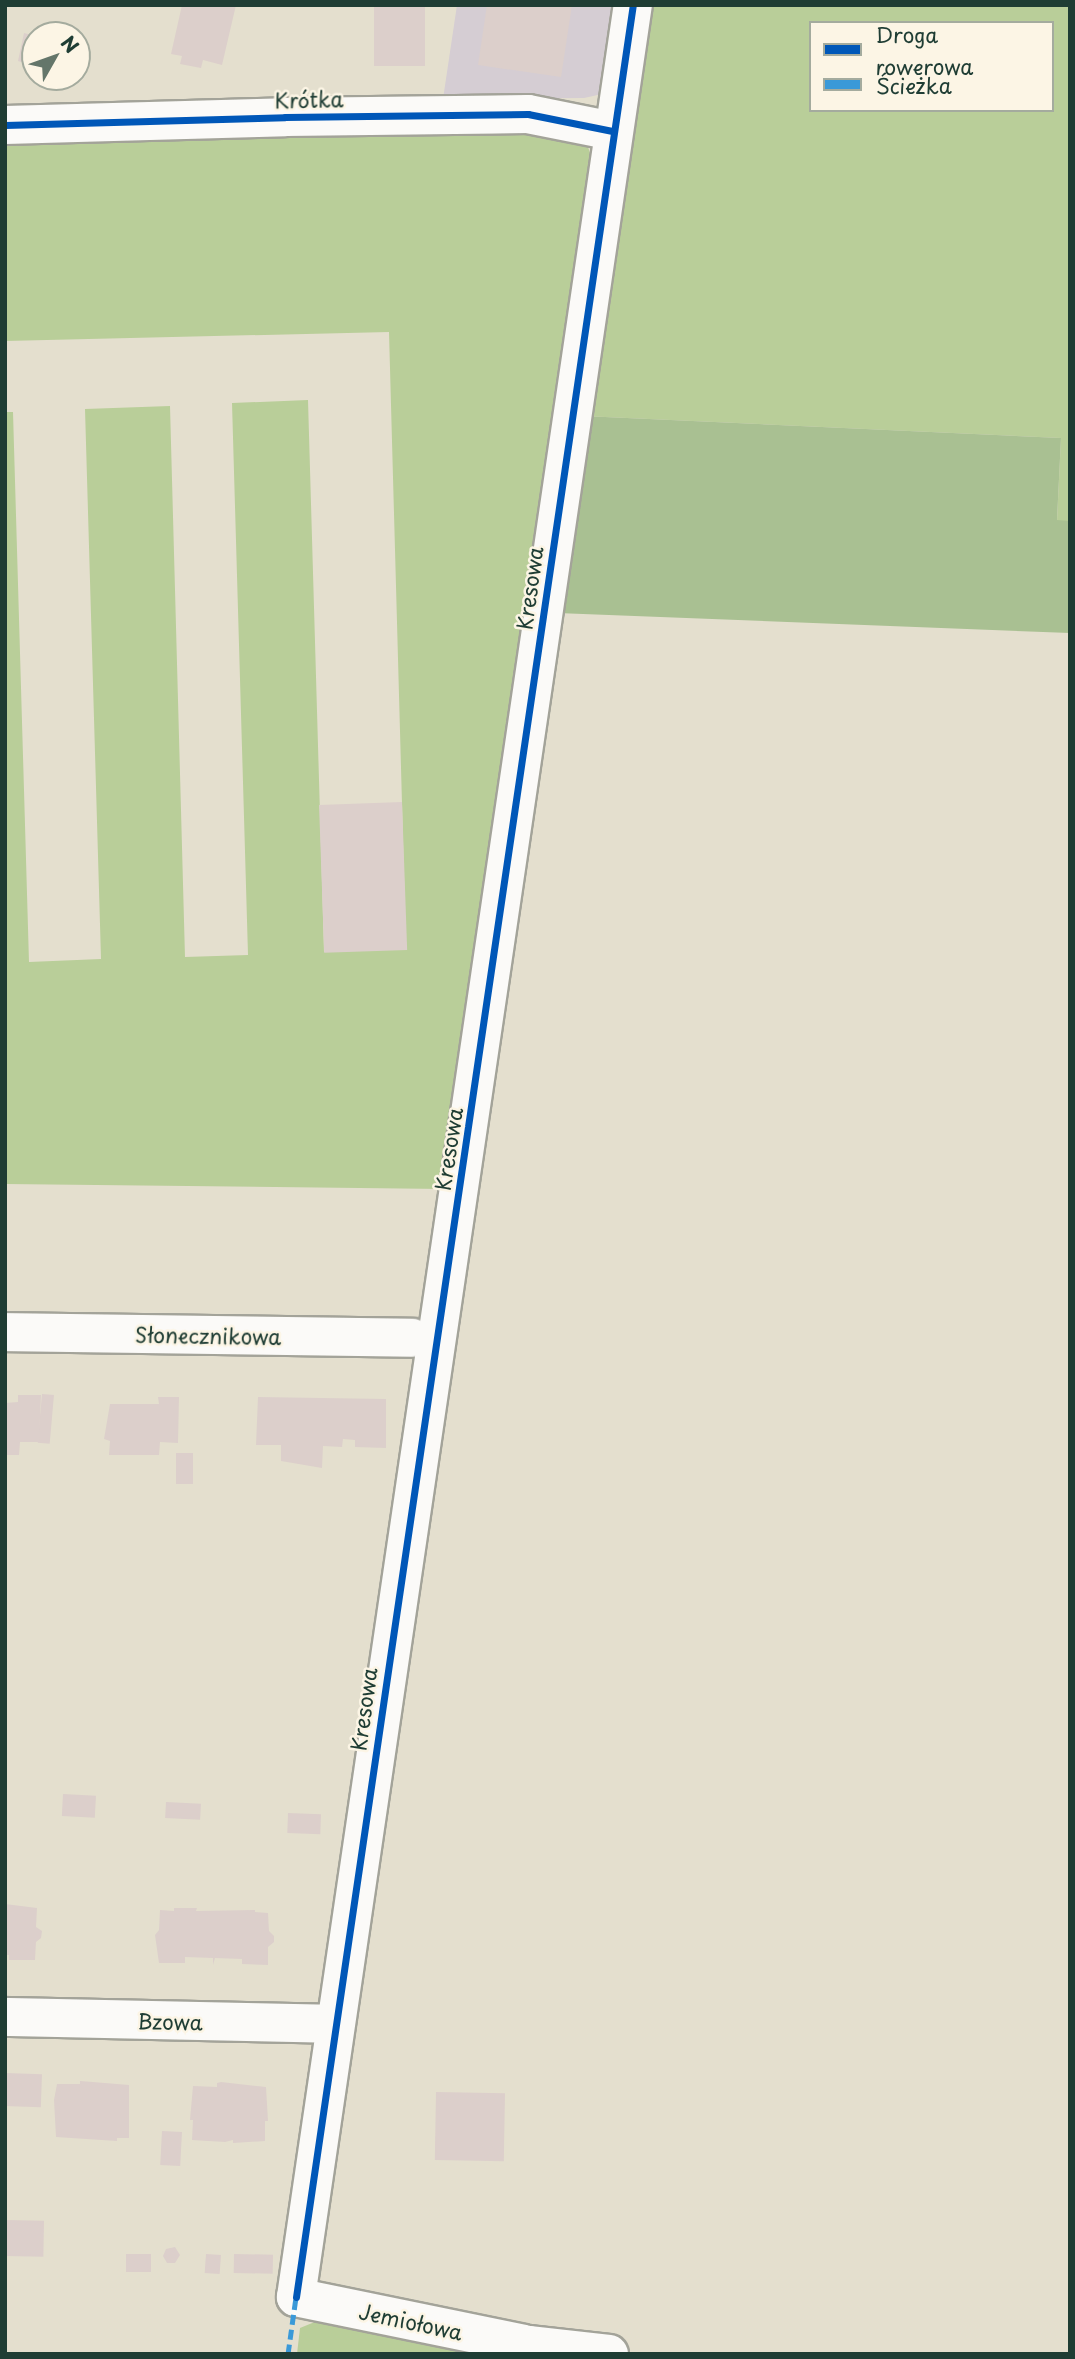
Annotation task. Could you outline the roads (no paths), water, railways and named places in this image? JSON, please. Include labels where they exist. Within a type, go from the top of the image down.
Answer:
[{"type":"street","name":"Kresowa","points":[[296,2297],[334,2024],[467,1144],[612,131],[633,5]]},
{"type":"street","name":"Krótka","points":[[5,125],[285,117],[528,114],[612,131]]},
{"type":"street","name":"Słonecznikowa","points":[[5,1332],[412,1338]]},
{"type":"street","name":"Bzowa","points":[[5,2017],[334,2024]]},
{"type":"street","name":"Jemiołowa","points":[[296,2297],[529,2345],[609,2354]]}]
